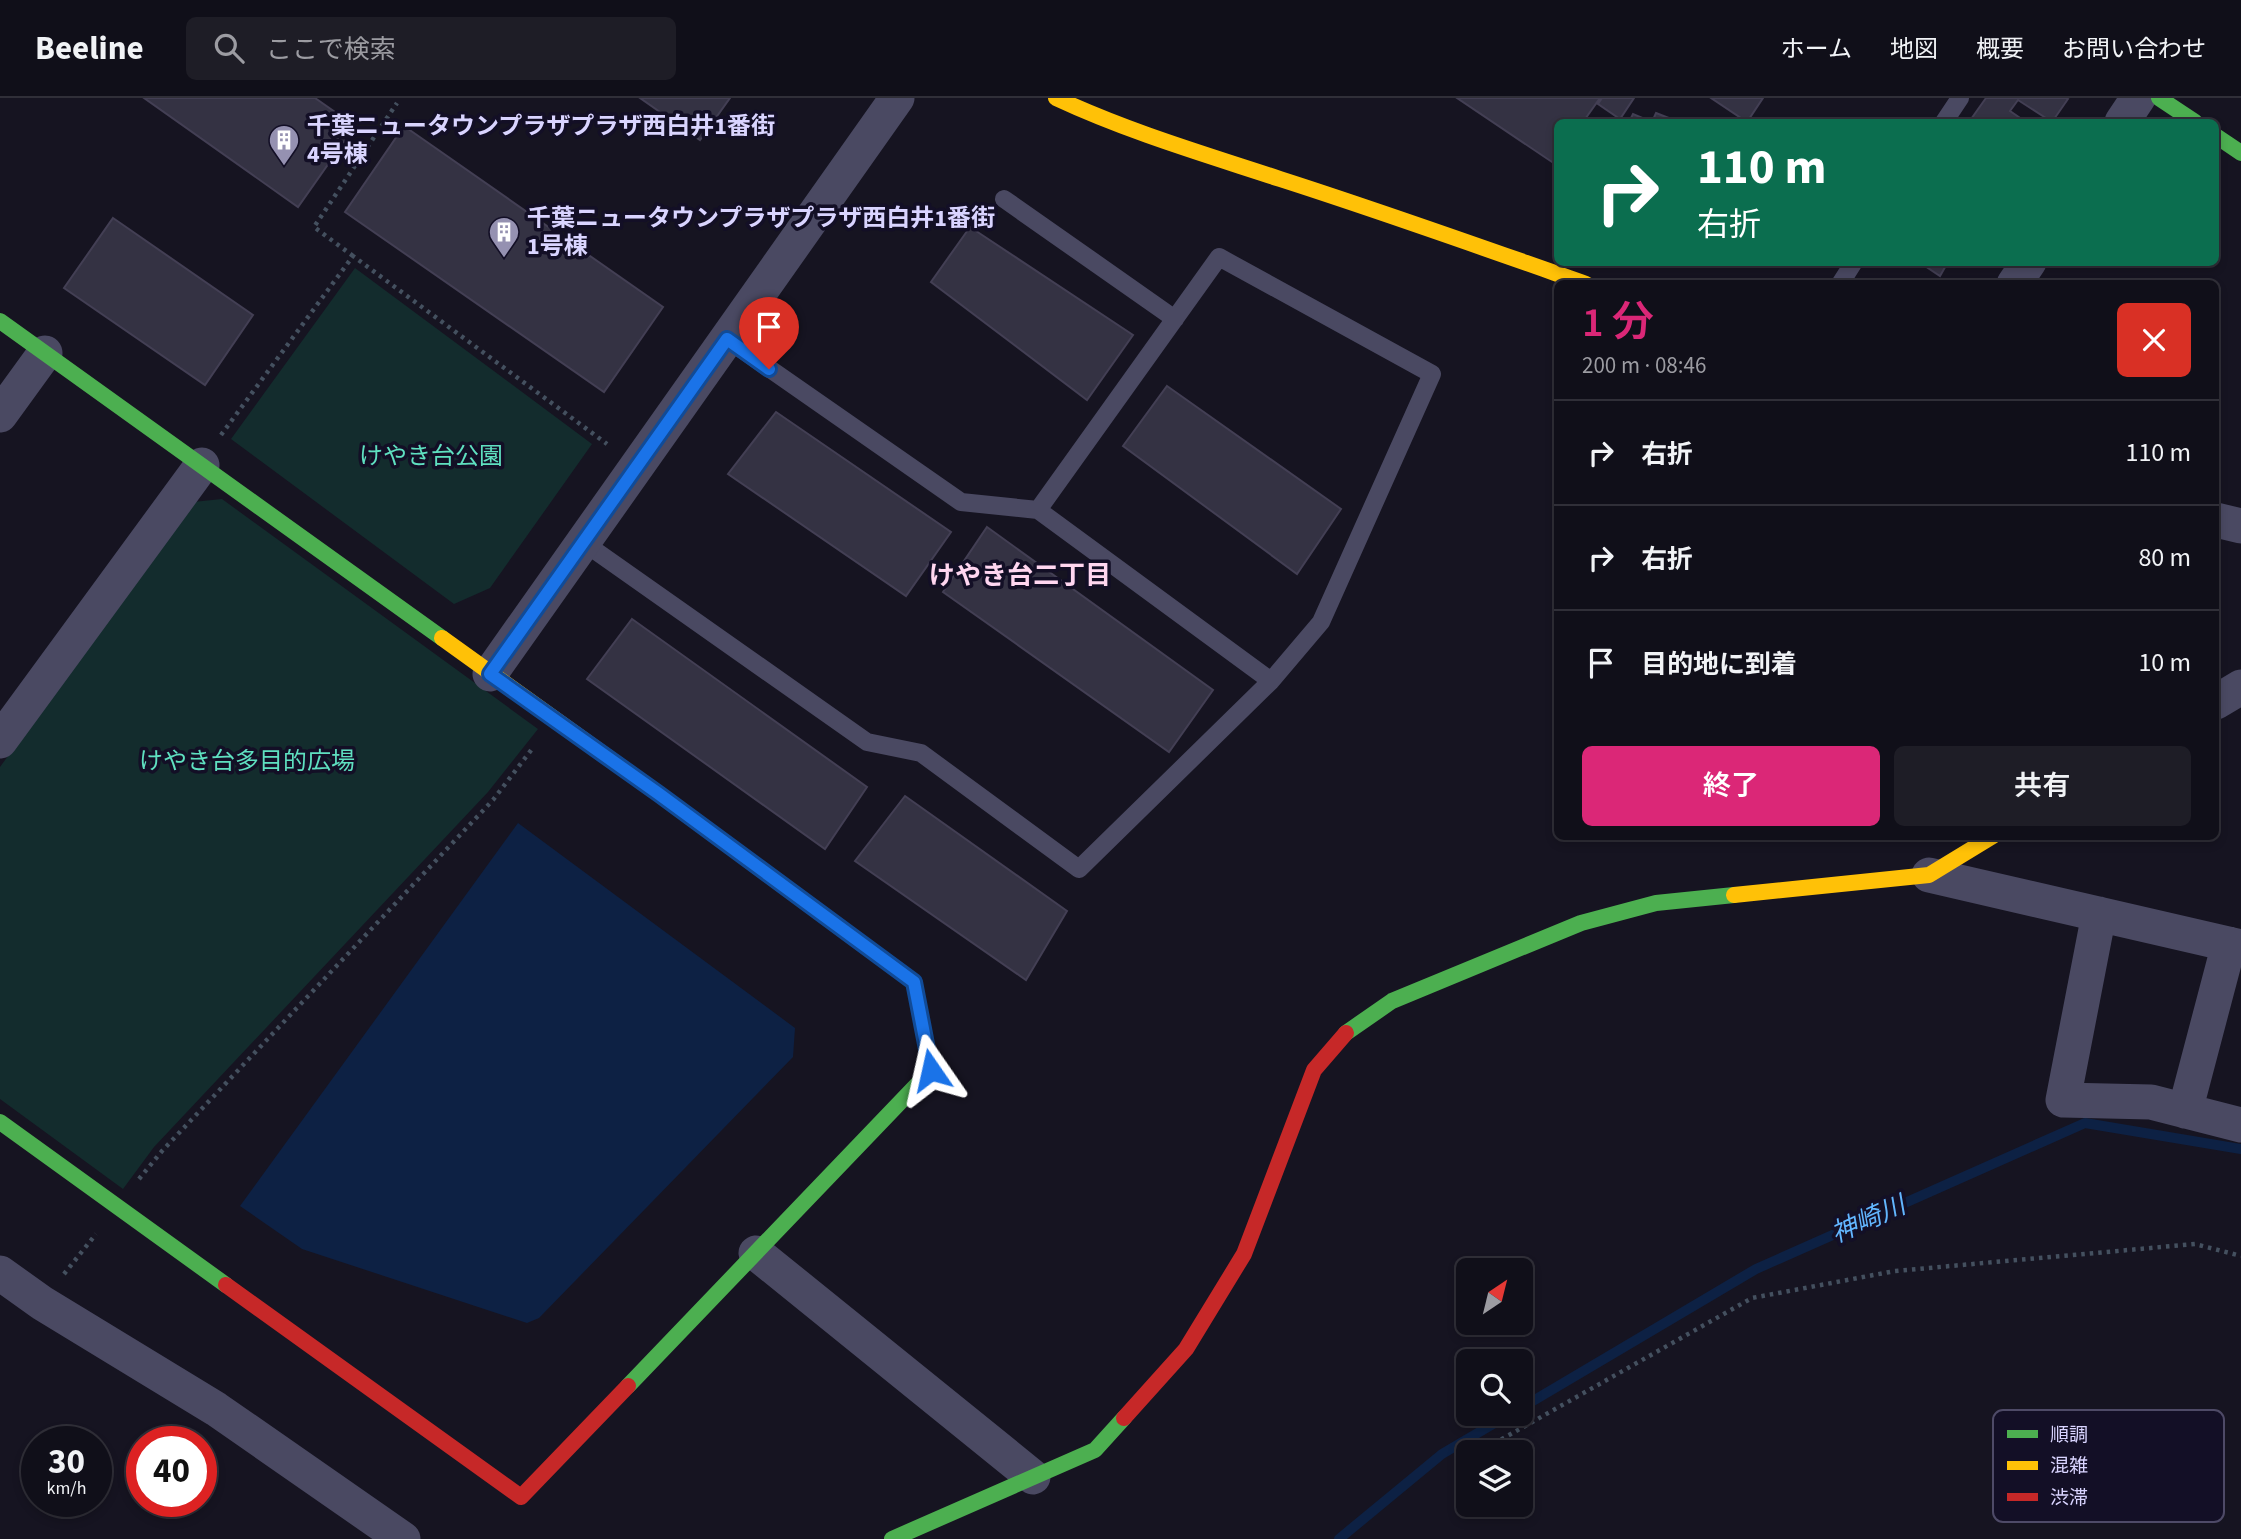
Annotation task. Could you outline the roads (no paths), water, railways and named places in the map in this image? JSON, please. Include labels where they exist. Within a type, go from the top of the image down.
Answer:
[{"type":"main road","points":[[1056,98],[1148,136],[1419,225],[1575,280]]},
{"type":"main road","points":[[2138,107],[2184,119]]},
{"type":"main road","points":[[2219,138],[2241,153]]},
{"type":"main road","points":[[0,321],[45,353],[209,453],[490,674],[659,794],[914,982],[931,1070],[521,1497],[0,1122]]},
{"type":"main road","points":[[892,1539],[1095,1450],[1186,1349],[1244,1254],[1314,1070],[1350,1028],[1392,1001],[1581,923],[1656,903],[1929,875],[1986,840]]},
{"type":"street","points":[[490,674],[897,98]]},
{"type":"street","points":[[0,415],[45,353]]},
{"type":"street","points":[[0,741],[209,453]]},
{"type":"street","points":[[2219,521],[2241,526]]},
{"type":"street","points":[[2219,700],[2241,687]]},
{"type":"street","points":[[1929,875],[2235,945],[2185,1111]]},
{"type":"street","points":[[2099,914],[2063,1100],[2151,1102],[2241,1125]]},
{"type":"street","points":[[756,1253],[1033,1477]]},
{"type":"street","points":[[0,1273],[43,1303],[216,1409],[403,1539]]},
{"type":"lane","points":[[1946,119],[1960,98]]},
{"type":"lane","points":[[1004,199],[1175,319]]},
{"type":"lane","points":[[583,542],[867,742],[921,753],[1079,869],[1271,681],[1321,622],[1432,374],[1219,257],[1038,510]]},
{"type":"lane","points":[[727,339],[961,502],[1038,510],[1271,681]]},
{"type":"water","points":[[518,823],[795,1028],[793,1057],[539,1318],[527,1323],[302,1249],[240,1206]]},
{"type":"waterway","name":"神崎川","points":[[1533,1401],[1756,1269],[2085,1123],[2241,1149]]},
{"type":"waterway","name":"神崎川","points":[[1339,1539],[1442,1454],[1490,1426]]},
{"type":"place","name":"千葉ニュータウンプラザプラザ西白井1番街 4号棟","points":[[284,167]]},
{"type":"place","name":"千葉ニュータウンプラザプラザ西白井1番街 1号棟","points":[[504,259]]},
{"type":"district","name":"けやき台二丁目","points":[[1020,575]]},
{"type":"park label","name":"けやき台公園","points":[[431,456]]},
{"type":"park label","name":"けやき台多目的広場","points":[[247,761]]}]
